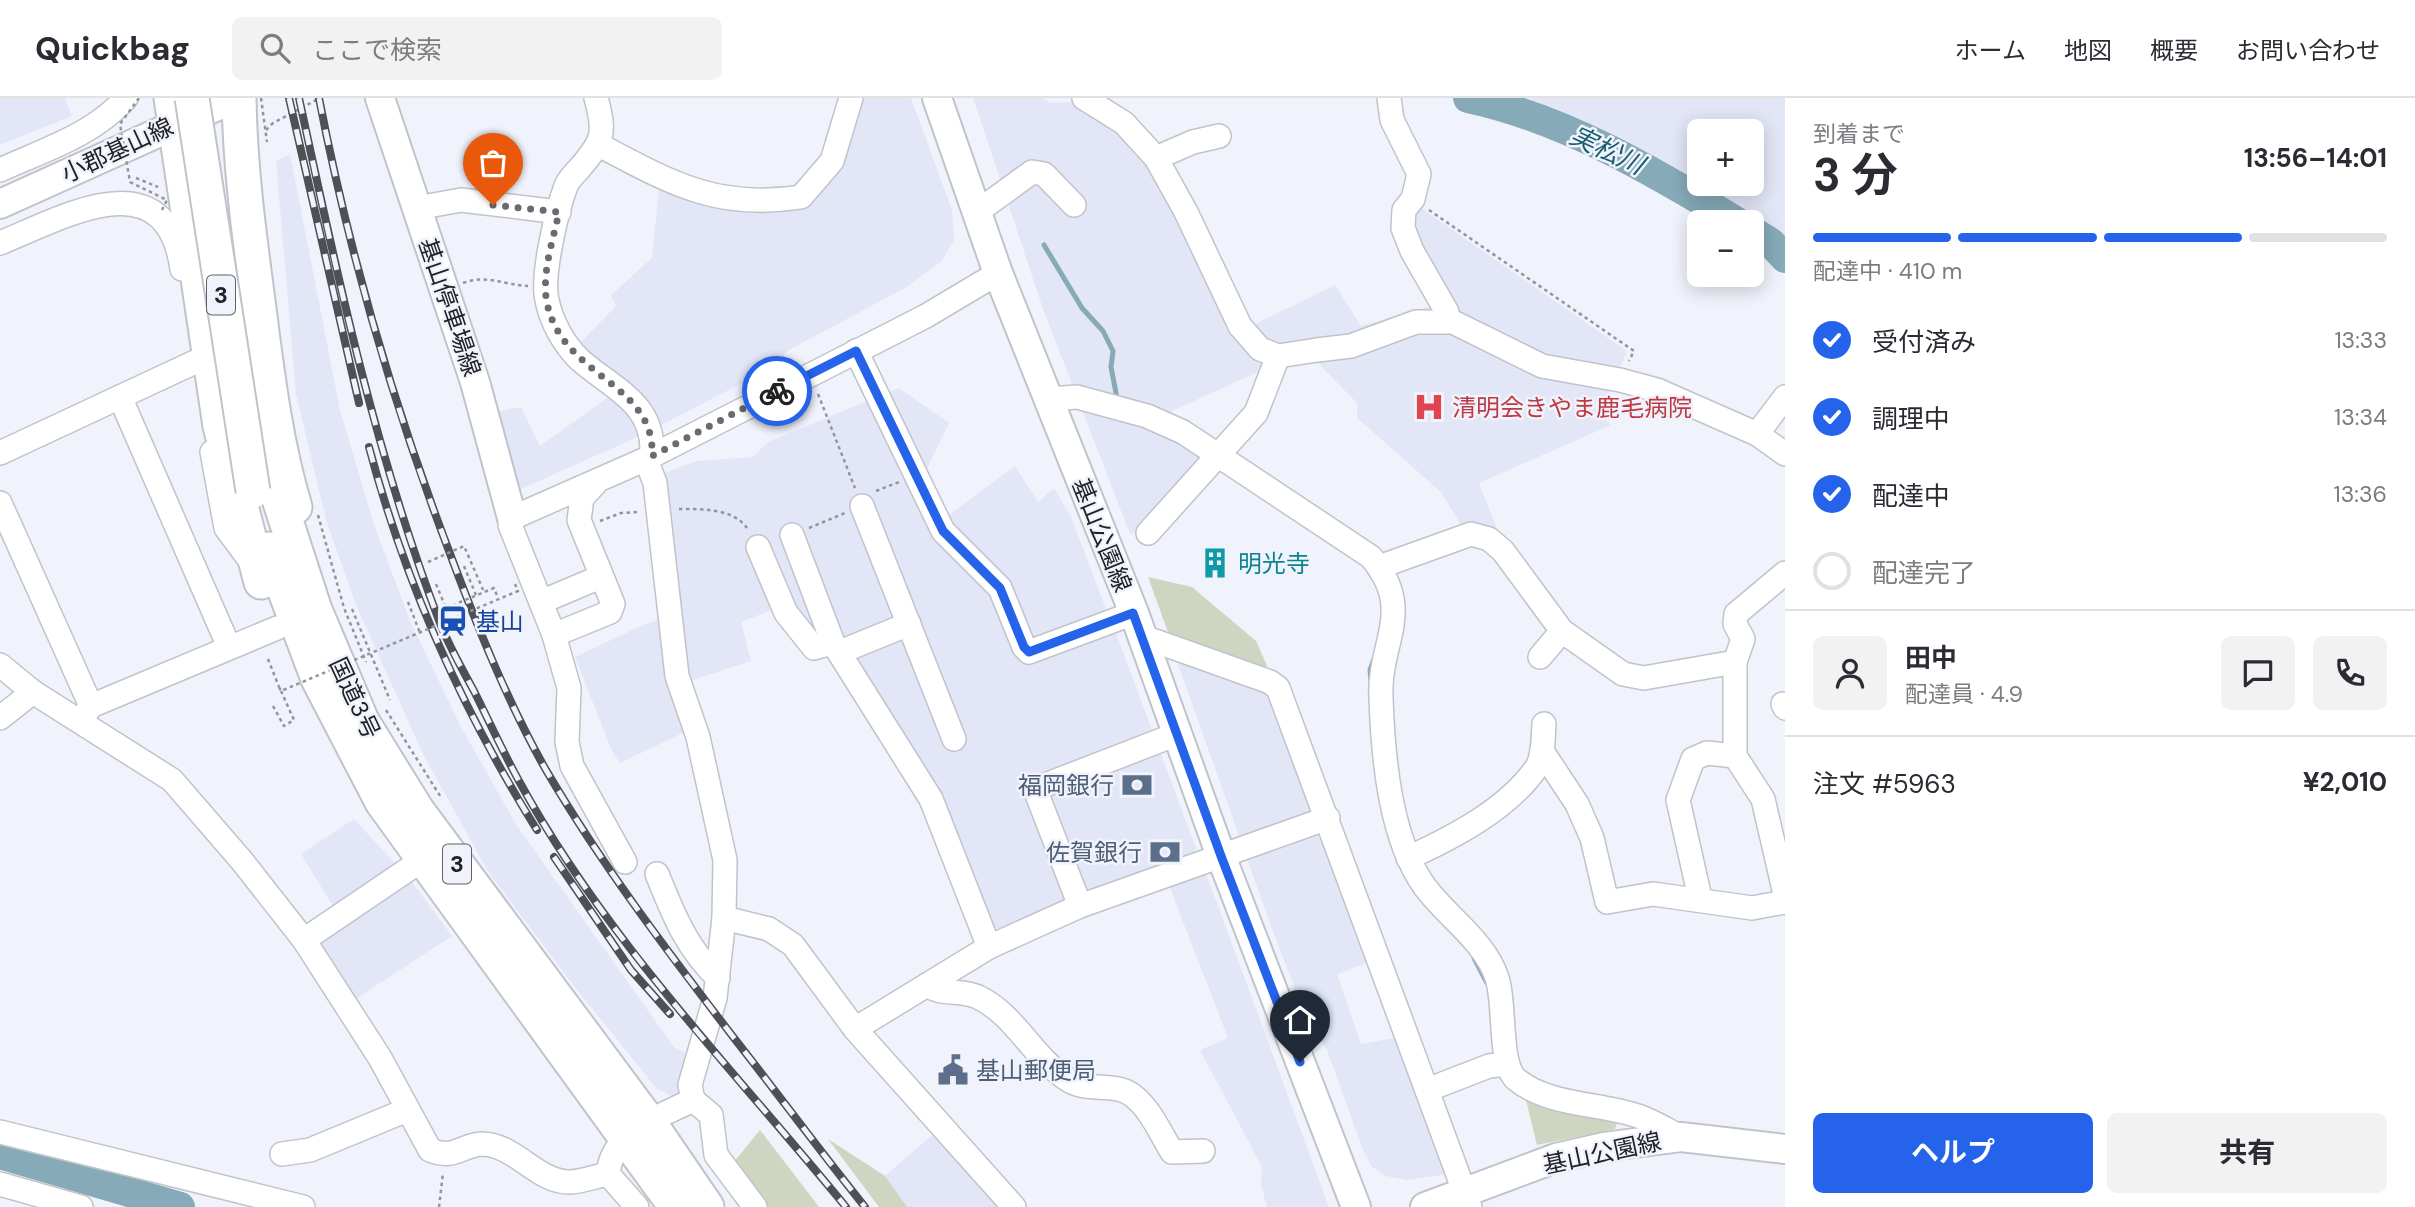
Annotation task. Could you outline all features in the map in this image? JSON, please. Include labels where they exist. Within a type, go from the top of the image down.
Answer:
[{"type":"highway","name":"国道3号","points":[[215,98],[251,362],[263,487],[315,610],[373,714],[416,810],[637,1129],[676,1207]]},
{"type":"highway","points":[[237,98],[240,160],[265,358],[285,473],[316,579],[373,714]]},
{"type":"highway","name":"国道3号","points":[[179,107],[295,623],[346,737],[382,802],[422,860],[637,1129],[707,1207]]},
{"type":"highway","points":[[179,107],[220,426],[272,643],[340,756],[366,789],[382,802]]},
{"type":"main road","name":"小郡基山線","points":[[0,204],[179,107],[237,98]]},
{"type":"main road","name":"基山停車場線","points":[[380,98],[494,446],[512,518]]},
{"type":"main road","name":"基山公園線","points":[[937,98],[998,273],[1138,624],[1221,856],[1356,1207]]},
{"type":"main road","name":"基山公園線","points":[[1425,1207],[1467,1199],[1556,1158],[1604,1147],[1681,1137],[1785,1149]]},
{"type":"street","points":[[0,170],[85,132],[108,117],[126,98]]},
{"type":"street","points":[[596,98],[603,124],[599,145],[567,183],[545,273],[547,300],[558,331],[578,358],[636,405],[648,421],[653,438],[649,457],[659,510],[677,676],[698,737],[725,860],[724,918],[718,978],[709,1021],[690,1085],[693,1100],[711,1115],[716,1154],[755,1207]]},
{"type":"street","points":[[599,145],[671,183],[719,198],[801,197],[832,161],[851,98]]},
{"type":"street","points":[[1084,98],[1124,123],[1156,159],[1186,212],[1240,326],[1260,349],[1278,356],[1351,346],[1416,323],[1446,321],[1542,366],[1620,380],[1657,390],[1757,434],[1785,454]]},
{"type":"street","points":[[1390,98],[1392,120],[1419,174],[1413,199],[1404,210],[1403,228],[1412,251],[1447,312],[1446,321]]},
{"type":"street","points":[[1156,159],[1193,142],[1219,136]]},
{"type":"street","points":[[977,212],[1032,172],[1044,174],[1074,205]]},
{"type":"street","points":[[416,208],[461,200],[559,212]]},
{"type":"street","points":[[0,243],[105,202],[124,202],[140,206],[171,233],[179,248],[195,362],[226,528],[256,568]]},
{"type":"street","points":[[625,863],[572,766],[566,742],[569,688],[554,635],[510,525],[512,518],[596,483],[649,457],[926,316],[998,273]]},
{"type":"street","points":[[856,351],[943,531],[1000,588],[1024,647],[1029,652],[1138,624],[1270,682],[1278,688],[1467,1199]]},
{"type":"street","points":[[1148,533],[1256,413],[1278,356]]},
{"type":"street","points":[[0,453],[195,362]]},
{"type":"street","points":[[120,397],[229,647]]},
{"type":"street","points":[[1048,400],[1077,397],[1147,416],[1183,432],[1371,557],[1388,584],[1394,608],[1393,629],[1383,668],[1381,697],[1397,830],[1424,886],[1484,952],[1497,978],[1505,1022],[1506,1064],[1514,1079],[1551,1096],[1640,1116],[1681,1137]]},
{"type":"street","points":[[1757,434],[1785,397]]},
{"type":"street","points":[[554,635],[610,612],[613,604],[600,572],[582,498],[596,483]]},
{"type":"street","points":[[861,502],[954,739]]},
{"type":"street","points":[[0,503],[86,713]]},
{"type":"street","points":[[546,505],[589,521]]},
{"type":"street","points":[[1379,567],[1471,534],[1489,539],[1503,551],[1562,631],[1623,674],[1644,678],[1735,662]]},
{"type":"street","points":[[792,535],[836,648],[931,799],[989,947]]},
{"type":"street","points":[[758,547],[786,613],[814,648],[836,648],[909,624]]},
{"type":"street","points":[[541,602],[593,580],[600,572]]},
{"type":"street","points":[[1785,572],[1736,614],[1735,624],[1743,639],[1735,662],[1735,756],[1763,799],[1785,894]]},
{"type":"street","points":[[1540,657],[1562,631]]},
{"type":"street","points":[[86,713],[229,647],[272,643]]},
{"type":"street","points":[[0,665],[33,692],[86,713],[185,793],[303,940],[350,1007],[430,1150],[444,1156],[480,1144],[499,1147],[538,1172],[569,1182],[608,1174]]},
{"type":"street","points":[[0,718],[33,692]]},
{"type":"street","points":[[1409,858],[1454,837],[1510,796],[1538,765],[1544,724]]},
{"type":"street","points":[[1080,906],[1035,789],[1177,734]]},
{"type":"street","points":[[1542,751],[1577,804],[1592,838],[1607,902],[1654,894],[1700,898],[1752,908],[1785,902]]},
{"type":"street","points":[[1700,898],[1678,800],[1693,759],[1707,753],[1735,756]]},
{"type":"street","points":[[855,1029],[989,947],[1080,906],[1328,818]]},
{"type":"street","points":[[303,940],[422,860]]},
{"type":"street","points":[[657,874],[680,931],[696,958],[718,978]]},
{"type":"street","points":[[724,918],[769,929],[793,945],[855,1029],[1014,1207]]},
{"type":"street","points":[[927,985],[937,992],[957,991],[978,998],[1000,1013],[1071,1082],[1097,1088],[1119,1088],[1131,1093],[1172,1152],[1203,1151]]},
{"type":"street","points":[[1427,1090],[1489,1066],[1506,1064]]},
{"type":"street","points":[[637,1207],[608,1174],[610,1158],[637,1129],[693,1100]]},
{"type":"street","points":[[282,1154],[310,1150],[407,1110]]},
{"type":"street","points":[[0,1132],[303,1207]]},
{"type":"street","points":[[1785,1143],[1785,1149]]},
{"type":"street","points":[[0,1184],[81,1207]]},
{"type":"path","points":[[139,98],[120,124],[130,182],[167,200],[162,210]]},
{"type":"path","points":[[261,98],[267,142]]},
{"type":"path","points":[[257,139],[273,122],[320,98]]},
{"type":"path","points":[[136,178],[167,191],[164,198]]},
{"type":"path","points":[[1413,199],[1634,351],[1620,380]]},
{"type":"path","points":[[444,290],[477,278],[488,277],[507,285],[546,286]]},
{"type":"path","points":[[818,394],[861,502]]},
{"type":"path","points":[[792,535],[915,475]]},
{"type":"path","points":[[589,521],[621,513],[697,509],[730,515],[745,523],[758,547]]},
{"type":"path","points":[[318,514],[344,608],[369,670]]},
{"type":"path","points":[[428,562],[464,546],[484,592]]},
{"type":"path","points":[[464,566],[477,595]]},
{"type":"path","points":[[436,584],[446,608],[494,588],[498,600]]},
{"type":"path","points":[[281,691],[518,591],[515,584]]},
{"type":"path","points":[[408,602],[421,633]]},
{"type":"path","points":[[352,609],[390,700]]},
{"type":"path","points":[[272,643],[279,687],[295,720],[284,726],[273,706]]},
{"type":"path","points":[[373,714],[443,801]]},
{"type":"path","points":[[439,1207],[444,1156]]},
{"type":"shaded area","points":[[0,98],[65,98],[72,116],[0,145]]},
{"type":"shaded area","points":[[857,98],[911,98],[952,210],[954,240],[941,262],[905,288],[787,351],[777,365],[642,435],[512,493],[493,413],[521,407],[540,446],[614,393],[576,347],[616,306],[611,295],[652,258],[660,180],[797,204]]},
{"type":"shaded area","points":[[973,98],[1043,98],[1051,103],[1075,102],[1121,130],[1150,158],[1237,333],[1335,285],[1361,326],[1445,302],[1412,239],[1415,204],[1627,351],[1608,393],[1595,407],[1611,425],[1479,483],[1498,531],[1461,525],[1441,492],[1357,418],[1357,403],[1318,363],[1260,371],[1146,423],[1186,445],[1203,461],[1144,530],[1130,534],[1043,309]]},
{"type":"shaded area","points":[[1531,98],[1785,98],[1785,241],[1764,228],[1764,210],[1734,210],[1711,196],[1764,196],[1764,119],[1687,119],[1687,182],[1646,157],[1538,110]]},
{"type":"shaded area","points":[[290,154],[340,410],[374,525],[411,623],[461,727],[517,826],[674,1047],[691,1056],[676,1098],[657,1089],[573,985],[489,873],[424,756],[356,605],[326,520],[296,394],[276,161]]},
{"type":"shaded area","points":[[899,388],[949,423],[917,489],[997,592],[1024,662],[1114,628],[1196,848],[1191,859],[1002,929],[991,927],[838,639],[804,645],[777,608],[741,622],[751,661],[687,682],[676,632],[664,473],[697,461],[753,457],[768,442]]},
{"type":"shaded area","points":[[1015,466],[1038,502],[1054,488],[1071,517],[1108,614],[1037,642],[1028,637],[946,517]]},
{"type":"shaded area","points":[[662,619],[689,730],[620,763],[612,751],[575,657],[645,624]]},
{"type":"shaded area","points":[[1188,657],[1265,685],[1372,961],[1337,974],[1361,1044],[1399,1037],[1448,1174],[1407,1180],[1386,1176],[1372,1167],[1363,1150],[1327,1050],[1305,1015],[1271,926],[1178,664]]},
{"type":"shaded area","points":[[354,819],[411,881],[452,936],[354,1000],[313,940],[341,919],[301,854]]},
{"type":"shaded area","points":[[1196,872],[1207,876],[1329,1207],[1267,1207],[1261,1185],[1262,1167],[1200,1050],[1228,1038],[1168,883]]},
{"type":"shaded area","points":[[937,1131],[1005,1207],[907,1207],[885,1176]]},
{"type":"green space","points":[[1148,577],[1192,587],[1256,641],[1267,666],[1265,670],[1168,632]]},
{"type":"green space","points":[[1524,1092],[1618,1120],[1615,1129],[1537,1145]]},
{"type":"green space","points":[[760,1130],[819,1207],[767,1207],[734,1162]]},
{"type":"green space","points":[[828,1139],[885,1176],[907,1207],[879,1207]]},
{"type":"waterway","name":"実松川","points":[[1468,98],[1503,107],[1573,133],[1641,166],[1717,210]]},
{"type":"waterway","name":"実松川","points":[[1764,239],[1785,258]]},
{"type":"waterway","points":[[1044,245],[1082,308],[1103,331],[1113,351],[1111,367],[1117,398]]},
{"type":"waterway","points":[[1371,680],[1370,670],[1374,659]]},
{"type":"waterway","points":[[1474,958],[1487,983]]},
{"type":"waterway","points":[[0,1154],[180,1207]]},
{"type":"railway","points":[[289,98],[359,403]]},
{"type":"railway","points":[[299,98],[343,297],[377,429],[417,559],[452,649],[519,781],[590,895],[672,1001],[846,1207]]},
{"type":"railway","points":[[319,98],[344,214],[374,328],[409,440],[493,663],[518,717],[567,805],[636,907],[865,1207]]},
{"type":"railway","points":[[369,447],[400,547],[439,645],[485,739],[537,830]]},
{"type":"railway","points":[[554,857],[631,970],[670,1014]]},
{"type":"way so far","points":[[493,205],[559,212],[545,273],[547,300],[558,331],[578,358],[636,405],[648,421],[653,438],[652,456],[777,391]]},
{"type":"place","name":"清明会きやま鹿毛病院","points":[[1429,407]]},
{"type":"place","name":"明光寺","points":[[1215,563]]},
{"type":"place","name":"基山","points":[[453,621]]},
{"type":"place","name":"福岡銀行","points":[[1137,785]]},
{"type":"place","name":"佐賀銀行","points":[[1165,852]]},
{"type":"place","name":"基山郵便局","points":[[953,1070]]},
{"type":"route","points":[[777,391],[856,351],[943,531],[1000,588],[1024,647],[1029,652],[1133,613],[1221,856],[1300,1062]]}]
